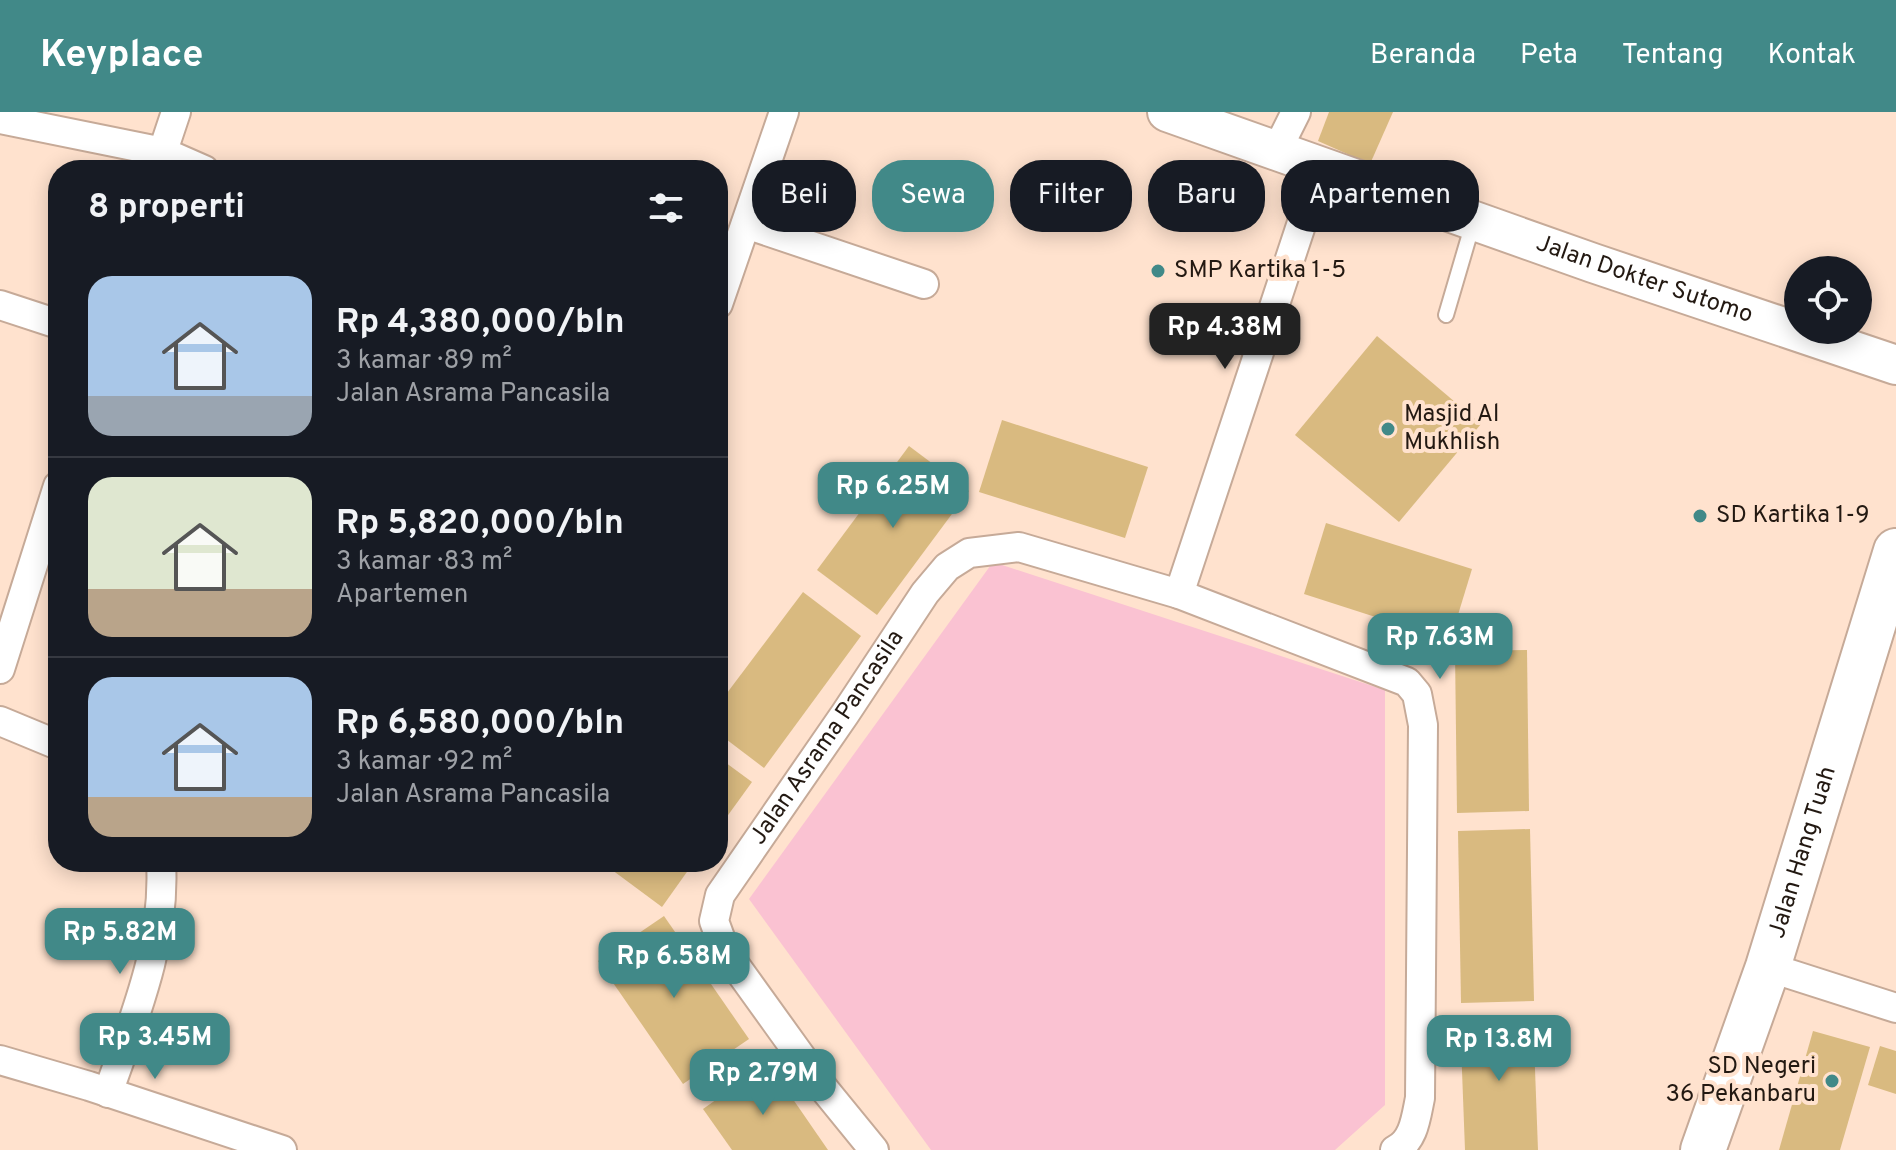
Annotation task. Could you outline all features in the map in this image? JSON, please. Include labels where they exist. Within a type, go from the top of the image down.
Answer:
[{"type":"main road","name":"Jalan Dokter Sutomo","points":[[1167,112],[1306,160]]},
{"type":"main road","name":"Jalan Dokter Sutomo","points":[[1479,222],[1896,365]]},
{"type":"main road","name":"Jalan Hang Tuah","points":[[1703,1150],[1768,967],[1896,551]]},
{"type":"street","points":[[160,160],[176,112]]},
{"type":"street","points":[[728,275],[784,112]]},
{"type":"street","points":[[1277,150],[1296,112]]},
{"type":"street","points":[[0,119],[156,160]]},
{"type":"street","points":[[746,224],[924,284]]},
{"type":"street","points":[[1179,594],[1299,232]]},
{"type":"street","points":[[0,305],[48,321]]},
{"type":"street","points":[[0,669],[48,518]]},
{"type":"street","name":"Jalan Asrama Pancasila","points":[[874,1150],[825,1090],[725,951],[714,921],[720,895],[925,593],[947,567],[969,553],[1019,547],[1179,594],[1407,682],[1417,694],[1423,725],[1420,1098],[1414,1126],[1404,1145],[1395,1150]]},
{"type":"street","points":[[0,721],[48,741]]},
{"type":"street","points":[[108,1093],[149,973],[159,928],[161,872]]},
{"type":"street","points":[[1768,967],[1896,1008]]},
{"type":"street","points":[[0,1060],[282,1150]]},
{"type":"lane","points":[[1446,315],[1470,232]]},
{"type":"shaded area","points":[[993,562],[1385,690],[1385,1105],[1335,1150],[931,1150],[749,899]]},
{"type":"building","points":[[1329,112],[1393,112],[1372,160],[1361,160],[1318,141]]},
{"type":"building","name":"Masjid Al Mukhlish","points":[[1377,336],[1481,424],[1399,522],[1295,435]]},
{"type":"building","points":[[1002,420],[1148,467],[1125,538],[979,492]]},
{"type":"building","points":[[909,446],[969,491],[877,615],[817,570]]},
{"type":"building","points":[[1326,523],[1472,569],[1450,641],[1304,594]]},
{"type":"building","points":[[803,592],[861,636],[764,768],[728,741],[728,692]]},
{"type":"building","points":[[1527,650],[1529,811],[1457,813],[1455,651]]},
{"type":"building","points":[[728,764],[752,782],[728,815]]},
{"type":"building","points":[[1530,829],[1534,1001],[1461,1003],[1458,831]]},
{"type":"building","points":[[615,872],[687,872],[662,907]]},
{"type":"building","points":[[664,916],[749,1039],[683,1084],[598,961]]},
{"type":"building","points":[[1533,1015],[1538,1150],[1465,1150],[1460,1018]]},
{"type":"building","points":[[1813,1031],[1870,1047],[1840,1150],[1779,1150]]},
{"type":"building","points":[[1880,1046],[1896,1051],[1896,1094],[1868,1085]]},
{"type":"building","points":[[768,1063],[828,1150],[732,1150],[703,1109]]},
{"type":"place","name":"SMP Kartika 1-5","points":[[1158,271]]},
{"type":"place","name":"Masjid Al Mukhlish","points":[[1388,429]]},
{"type":"place","name":"SD Kartika 1-9","points":[[1700,516]]},
{"type":"place","name":"SD Negeri 36 Pekanbaru","points":[[1832,1081]]}]
